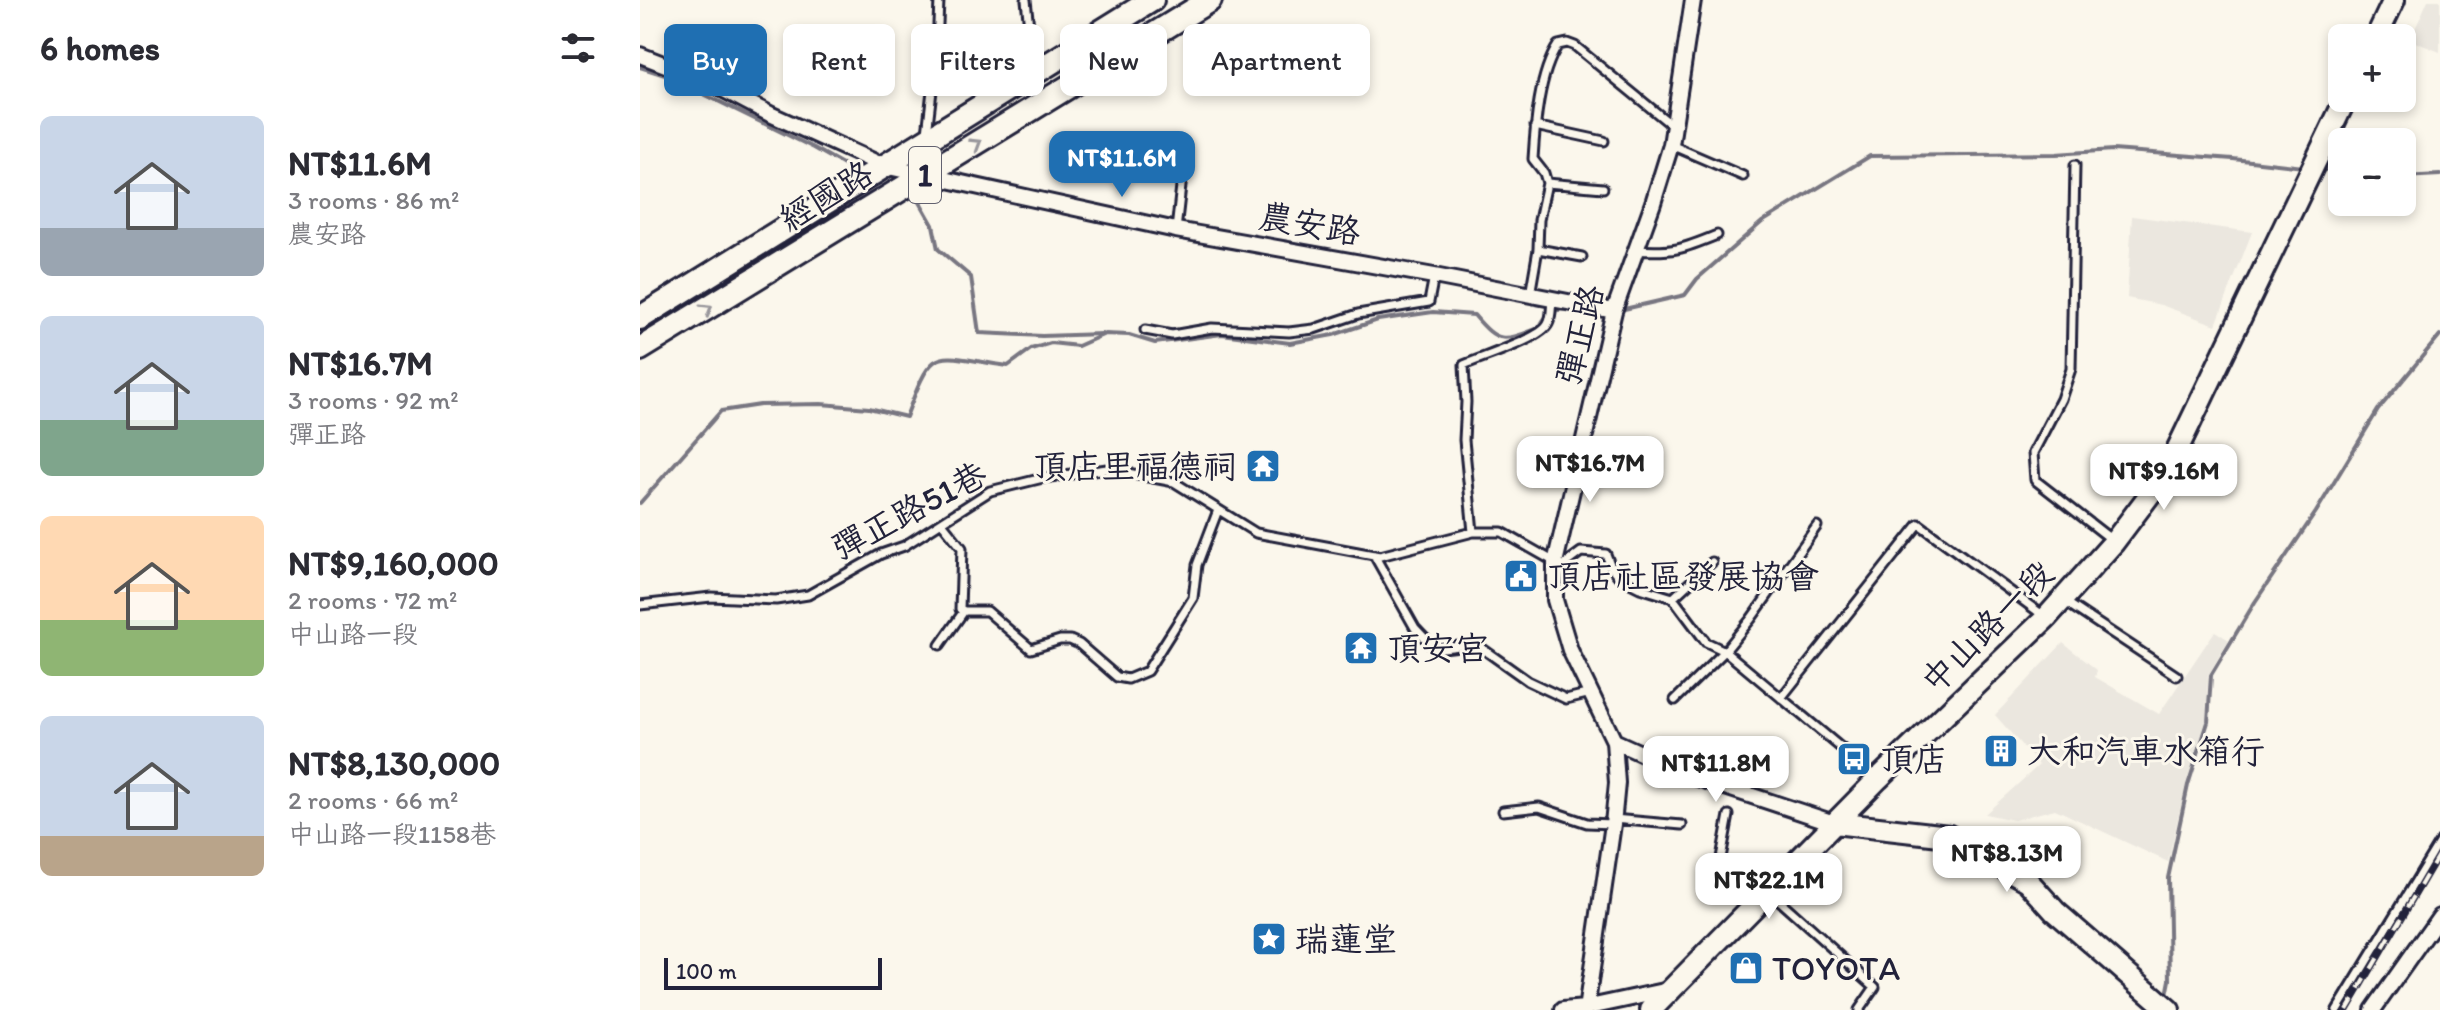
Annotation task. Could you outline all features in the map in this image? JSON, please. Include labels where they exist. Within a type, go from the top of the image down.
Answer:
[{"type":"main road","name":"經國路","points":[[1044,67],[1152,0]]},
{"type":"main road","name":"經國路","points":[[640,349],[1210,0]]},
{"type":"main road","name":"經國路","points":[[640,318],[996,96]]},
{"type":"street","name":"彈正路","points":[[1585,1009],[1617,783],[1614,741],[1570,650],[1555,600],[1555,563],[1614,311],[1671,145],[1693,0]]},
{"type":"street","points":[[2383,24],[2394,0]]},
{"type":"street","name":"農安路","points":[[640,55],[707,81],[770,114],[884,166],[1176,230],[1614,311]]},
{"type":"street","name":"中山路一段","points":[[1651,1010],[1878,779],[2046,618],[2114,542],[2166,473],[2339,112]]},
{"type":"street","points":[[1614,741],[1689,775],[1834,823],[1949,836],[2028,881],[2055,911],[2164,1006]]},
{"type":"street","points":[[2373,1010],[2440,915]]},
{"type":"street","points":[[1563,1010],[1585,1009],[1673,989]]},
{"type":"lane","points":[[926,139],[937,48],[939,0]]},
{"type":"lane","points":[[1026,0],[1029,24]]},
{"type":"lane","points":[[1530,295],[1547,183],[1544,173],[1533,159],[1535,126],[1550,57],[1558,45],[1567,43],[1575,46],[1675,128]]},
{"type":"lane","points":[[1535,126],[1604,141]]},
{"type":"lane","points":[[1671,145],[1743,176]]},
{"type":"lane","points":[[2075,165],[2071,369],[2061,399],[2033,453],[2035,480],[2114,542]]},
{"type":"lane","points":[[1176,230],[1182,177]]},
{"type":"lane","points":[[1547,183],[1603,188]]},
{"type":"lane","points":[[1634,250],[1664,253],[1717,235]]},
{"type":"lane","points":[[1538,249],[1582,257]]},
{"type":"lane","points":[[1145,330],[1172,335],[1212,328],[1289,332],[1314,329],[1358,314],[1429,302],[1434,276]]},
{"type":"lane","points":[[1473,532],[1464,440],[1464,365],[1513,346],[1545,329],[1549,323],[1552,299]]},
{"type":"lane","name":"彈正路51巷","points":[[640,605],[711,597],[776,600],[808,595],[881,554],[904,546],[990,491],[1043,478],[1107,469],[1174,482],[1256,533],[1380,556],[1473,532],[1502,532],[1555,563]]},
{"type":"lane","points":[[942,523],[962,548],[960,609],[987,611],[1031,649],[1070,640],[1079,644],[1117,677],[1128,679],[1147,671],[1193,598],[1197,565],[1218,510]]},
{"type":"lane","points":[[1781,698],[1919,524],[2046,618]]},
{"type":"lane","points":[[1675,700],[1725,651],[1817,526]]},
{"type":"lane","points":[[1555,563],[1562,566],[1581,552],[1606,554],[1620,578],[1673,598],[1706,642],[1725,651],[1878,779]]},
{"type":"lane","points":[[1374,555],[1415,628],[1435,649],[1476,644],[1528,681],[1566,699],[1591,693]]},
{"type":"lane","points":[[1673,598],[1712,562]]},
{"type":"lane","points":[[2062,600],[2177,676]]},
{"type":"lane","points":[[940,645],[964,611]]},
{"type":"lane","points":[[1503,811],[1539,807],[1587,823],[1682,825]]},
{"type":"lane","points":[[1729,815],[1721,858],[1721,879],[1736,879],[1768,891],[1875,987],[1859,1010]]},
{"type":"lane","points":[[2337,1010],[2440,841]]},
{"type":"shaded area","points":[[2428,0],[2440,0],[2440,52],[2416,42],[2416,27]]},
{"type":"shaded area","points":[[2132,216],[2252,232],[2216,325],[2161,305],[2127,298]]},
{"type":"shaded area","points":[[2215,631],[2229,640],[2208,675],[2206,721],[2187,780],[2168,862],[2055,809],[2014,820],[1985,814],[2039,765],[1995,715],[2063,643],[2097,670],[2095,677],[2159,714]]},
{"type":"waterway","points":[[640,67],[665,75],[860,174]]},
{"type":"waterway","points":[[1620,310],[1685,295],[1697,279],[1762,222],[1870,156],[2056,154],[2113,150],[2304,167]]},
{"type":"waterway","points":[[2321,169],[2328,170]]},
{"type":"waterway","points":[[2416,176],[2440,175]]},
{"type":"waterway","points":[[908,196],[920,202],[933,225],[938,249],[971,277],[979,333],[1042,336],[1102,334]]},
{"type":"waterway","points":[[640,503],[721,411],[760,405],[821,404],[869,408],[906,417],[924,375],[940,359],[951,357],[1008,366],[1031,349],[1051,343],[1078,346],[1105,334],[1129,335],[1155,343],[1222,334],[1290,343],[1333,335],[1378,320],[1433,312],[1474,315],[1496,336],[1510,338],[1539,328],[1553,311],[1587,313]]},
{"type":"waterway","points":[[2166,1000],[2170,980],[2168,878],[2188,785],[2208,722],[2211,675],[2378,410],[2440,335]]},
{"type":"railway","points":[[2347,1010],[2440,852]]},
{"type":"place","name":"頂店里福德祠","points":[[1263,466]]},
{"type":"place","name":"頂店社區發展協會","points":[[1521,576]]},
{"type":"place","name":"頂安宮","points":[[1361,648]]},
{"type":"place","name":"大和汽車水箱行","points":[[2001,751]]},
{"type":"place","name":"頂店","points":[[1854,759]]},
{"type":"place","name":"瑞蓮堂","points":[[1269,939]]},
{"type":"place","name":"TOYOTA","points":[[1746,968]]}]
